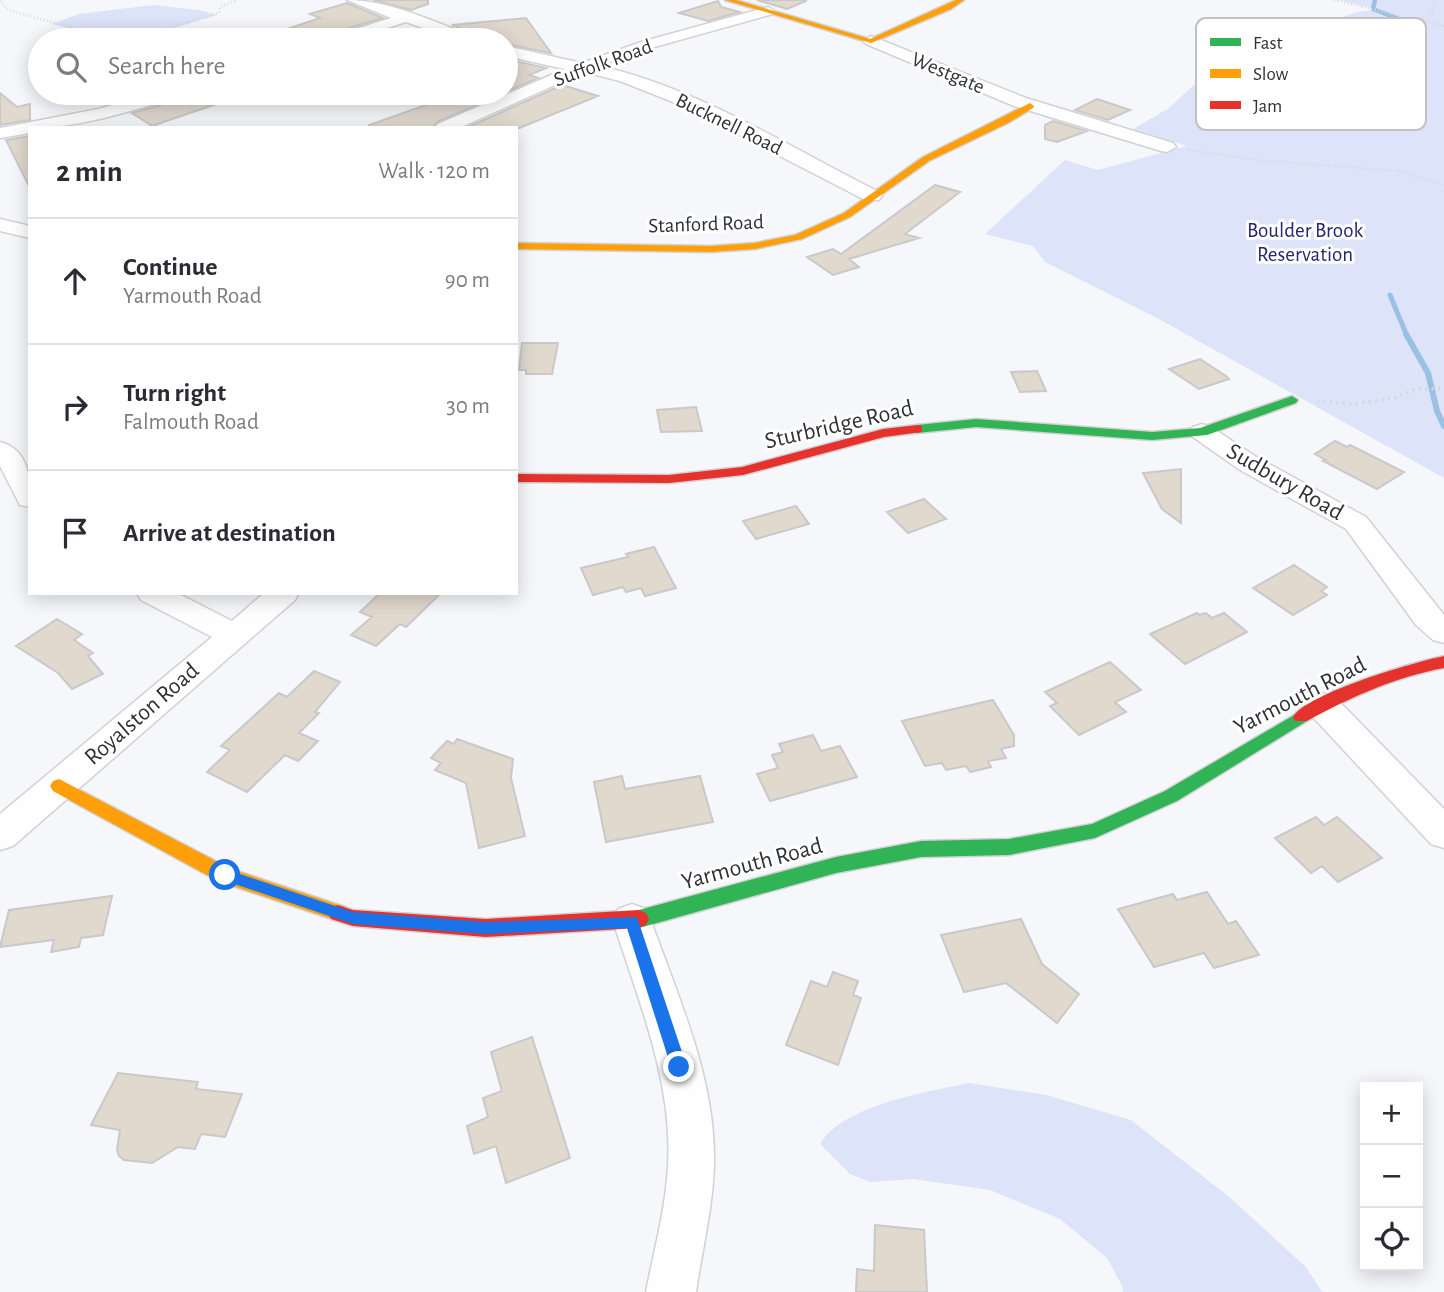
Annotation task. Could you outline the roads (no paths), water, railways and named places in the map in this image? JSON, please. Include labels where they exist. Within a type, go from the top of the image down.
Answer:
[{"type":"street","points":[[355,0],[438,28]]},
{"type":"street","name":"Westgate","points":[[728,0],[871,41],[1030,106],[1167,147]]},
{"type":"street","points":[[871,41],[949,8],[961,0]]},
{"type":"street","name":"Suffolk Road","points":[[518,96],[581,68],[646,45],[768,10]]},
{"type":"street","points":[[373,28],[408,17]]},
{"type":"street","name":"Bucknell Road","points":[[518,55],[626,78],[700,107],[872,196]]},
{"type":"street","points":[[35,126],[133,105]]},
{"type":"street","name":"Suffolk Road","points":[[449,126],[497,105]]},
{"type":"street","name":"Stanford Road","points":[[518,246],[706,249],[758,246],[792,239],[838,220],[923,160],[1008,121],[1030,106]]},
{"type":"street","points":[[0,133],[28,127]]},
{"type":"street","points":[[0,225],[28,232]]},
{"type":"street","name":"Sturbridge Road","points":[[518,478],[669,479],[743,471],[883,433],[976,423],[1152,436],[1202,432],[1292,400]]},
{"type":"street","name":"Sudbury Road","points":[[1202,432],[1249,464],[1356,523],[1427,618],[1444,632]]},
{"type":"street","points":[[0,450],[11,462],[28,495]]},
{"type":"street","points":[[156,595],[234,635]]},
{"type":"street","name":"Royalston Road","points":[[0,835],[282,595]]},
{"type":"street","name":"Yarmouth Road","points":[[58,786],[225,875],[353,918],[486,928],[632,921],[836,864],[921,849],[1009,847],[1095,831],[1171,796],[1322,705],[1411,667],[1444,662]]},
{"type":"street","points":[[1322,705],[1444,833]]},
{"type":"street","points":[[632,921],[679,1067],[691,1141],[691,1165],[671,1292]]},
{"type":"waterway","points":[[1375,0],[1373,9],[1396,18]]},
{"type":"waterway","points":[[1390,295],[1407,335]]},
{"type":"waterway","points":[[1407,335],[1428,373],[1437,411],[1444,426]]},
{"type":"park label","name":"Boulder Brook Reservation","points":[[1305,242]]}]
